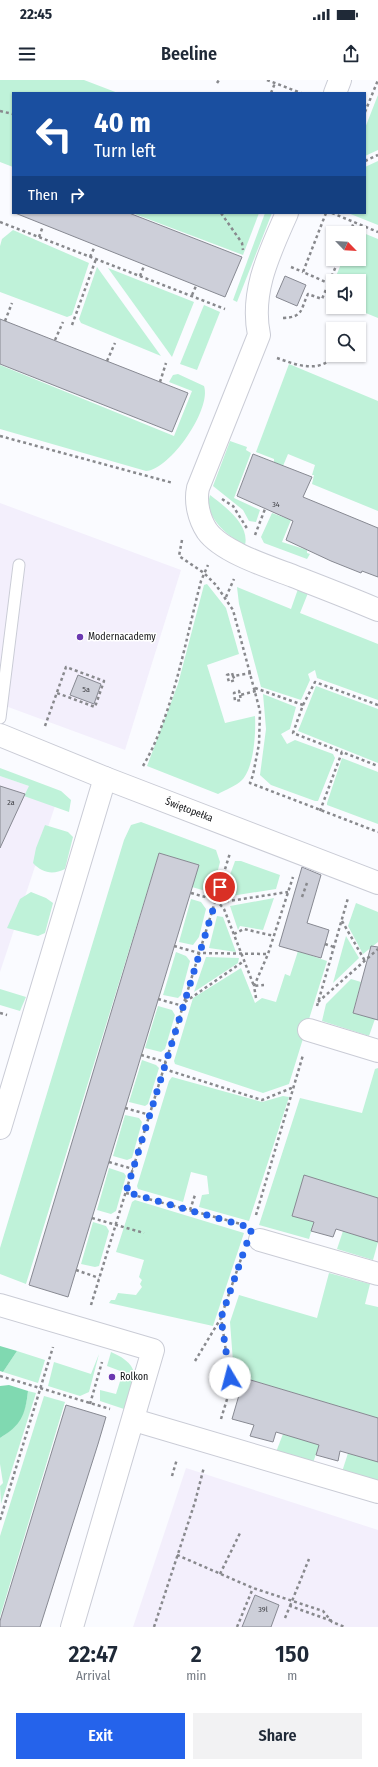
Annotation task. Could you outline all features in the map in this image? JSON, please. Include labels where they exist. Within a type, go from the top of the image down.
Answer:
[{"type":"street","points":[[335,92],[340,80]]},
{"type":"street","points":[[287,214],[268,257],[259,283],[255,310],[258,335],[198,488],[197,501],[201,521],[208,532],[218,541],[244,556],[378,610]]},
{"type":"street","name":"Świętopełka","points":[[0,735],[105,778],[378,883]]},
{"type":"street","points":[[0,1128],[105,778]]},
{"type":"street","points":[[309,1030],[378,1051]]},
{"type":"street","points":[[252,1239],[378,1274]]},
{"type":"street","points":[[0,1305],[153,1350],[134,1420],[121,1458],[72,1627]]},
{"type":"street","points":[[134,1420],[212,1442],[263,1460],[378,1492]]},
{"type":"lane","points":[[0,718],[19,565]]},
{"type":"path","points":[[217,84],[218,80]]},
{"type":"path","points":[[267,80],[298,92]]},
{"type":"path","points":[[366,110],[378,80]]},
{"type":"path","points":[[271,92],[275,83]]},
{"type":"path","points":[[0,111],[12,114]]},
{"type":"path","points":[[366,161],[378,155]]},
{"type":"path","points":[[222,214],[242,243],[245,258]]},
{"type":"path","points":[[326,214],[303,272],[326,282]]},
{"type":"path","points":[[334,214],[378,232]]},
{"type":"path","points":[[0,222],[225,309]]},
{"type":"path","points":[[353,226],[354,222]]},
{"type":"path","points":[[39,237],[43,226]]},
{"type":"path","points":[[90,257],[95,246]]},
{"type":"path","points":[[72,325],[96,259]]},
{"type":"path","points":[[139,276],[144,266]]},
{"type":"path","points":[[192,295],[196,286]]},
{"type":"path","points":[[322,299],[326,288]]},
{"type":"path","points":[[5,321],[12,303]]},
{"type":"path","points":[[55,340],[63,322]]},
{"type":"path","points":[[108,361],[115,343]]},
{"type":"path","points":[[270,356],[301,367],[314,367],[327,362]]},
{"type":"path","points":[[160,382],[166,363]]},
{"type":"path","points":[[140,770],[159,731],[176,681],[204,573],[218,541]]},
{"type":"path","points":[[204,573],[221,591],[233,610],[260,711],[260,726],[253,775],[250,783],[378,832]]},
{"type":"path","points":[[42,732],[66,667],[104,681],[95,707],[57,692]]},
{"type":"path","points":[[233,676],[251,673]]},
{"type":"path","points":[[378,705],[315,682],[303,705],[292,733],[378,766]]},
{"type":"path","points":[[240,695],[255,690],[303,705]]},
{"type":"path","points":[[320,811],[342,752]]},
{"type":"path","points":[[84,1330],[232,847]]},
{"type":"path","points":[[254,986],[268,954],[295,871]]},
{"type":"path","points":[[302,897],[309,877]]},
{"type":"path","points":[[191,893],[216,900],[229,901],[288,892]]},
{"type":"path","points":[[195,1361],[221,1318],[252,1239],[309,1030],[350,893]]},
{"type":"path","points":[[216,900],[224,909],[254,986],[256,998]]},
{"type":"path","points":[[342,920],[365,961]]},
{"type":"path","points":[[234,934],[244,929],[274,936]]},
{"type":"path","points":[[325,944],[334,947]]},
{"type":"path","points":[[174,946],[199,953],[241,955],[268,954]]},
{"type":"path","points":[[317,1003],[378,950]]},
{"type":"path","points":[[184,1002],[244,961]]},
{"type":"path","points":[[254,986],[264,985]]},
{"type":"path","points":[[158,999],[183,1006]]},
{"type":"path","points":[[141,1055],[166,1062]]},
{"type":"path","points":[[164,1069],[262,1100],[294,1087]]},
{"type":"path","points":[[125,1108],[150,1115]]},
{"type":"path","points":[[109,1162],[133,1169]]},
{"type":"path","points":[[126,1192],[190,1210],[252,1239]]},
{"type":"path","points":[[190,1210],[194,1195]]},
{"type":"path","points":[[92,1218],[144,1233]]},
{"type":"path","points":[[76,1270],[100,1278]]},
{"type":"path","points":[[154,1627],[231,1386],[221,1318]]},
{"type":"path","points":[[0,1520],[60,1323]]},
{"type":"path","points":[[0,1376],[121,1412],[134,1420]]},
{"type":"path","points":[[90,1404],[98,1376]]},
{"type":"path","points":[[220,1574],[241,1531]]},
{"type":"path","points":[[177,1555],[254,1588],[323,1611],[332,1622]]},
{"type":"path","points":[[286,1618],[309,1558]]},
{"type":"path","points":[[237,1627],[254,1588]]},
{"type":"path","points":[[290,1606],[345,1627]]},
{"type":"shaded area","name":"Modernacademy","points":[[0,503],[181,570],[125,750],[0,704]]},
{"type":"shaded area","points":[[0,776],[29,786],[56,803],[0,972]]},
{"type":"shaded area","points":[[186,1468],[378,1530],[378,1627],[133,1627]]},
{"type":"green space","points":[[0,80],[84,80],[115,92],[12,92],[12,167],[0,162]]},
{"type":"green space","points":[[378,95],[378,150],[366,156],[366,125]]},
{"type":"green space","points":[[378,161],[378,225],[350,214],[366,214],[366,167]]},
{"type":"green space","points":[[135,214],[259,214],[243,255]]},
{"type":"green space","points":[[265,214],[272,214],[237,302],[233,300]]},
{"type":"green space","points":[[13,230],[89,263],[72,315],[67,317],[0,292],[0,246],[2,239]]},
{"type":"green space","points":[[366,234],[378,239],[378,318],[366,313],[366,274],[337,274],[340,266],[366,266]]},
{"type":"green space","points":[[97,267],[161,356],[81,323],[79,319]]},
{"type":"green space","points":[[108,268],[194,302],[172,357]]},
{"type":"green space","points":[[204,305],[220,312],[197,370],[180,364]]},
{"type":"green space","points":[[289,364],[378,401],[378,511],[312,484],[314,475],[312,475],[315,465],[288,454],[283,466],[274,462],[274,459],[256,452]]},
{"type":"green space","points":[[0,365],[174,436],[192,391],[169,382],[173,375],[178,374],[204,386],[205,396],[202,409],[195,423],[177,450],[156,468],[146,471],[0,429]]},
{"type":"green space","points":[[230,441],[247,447],[246,450],[251,453],[234,498],[260,510],[256,522],[249,521],[243,510],[213,486]]},
{"type":"green space","points":[[210,495],[229,510],[240,523],[246,537],[245,545],[231,537],[218,525],[210,511]]},
{"type":"green space","points":[[272,513],[291,520],[282,542],[307,550],[307,553],[310,554],[307,559],[264,543],[261,537]]},
{"type":"green space","points":[[207,584],[226,608],[239,654],[207,665],[225,723],[255,716],[252,759],[246,774],[237,784],[218,794],[147,766],[178,684],[204,585]]},
{"type":"green space","points":[[237,587],[291,609],[298,589],[308,593],[300,613],[378,644],[378,700],[317,678],[315,670],[308,674],[310,680],[301,700],[261,687],[239,604]]},
{"type":"green space","points":[[316,686],[378,709],[378,763],[298,731]]},
{"type":"green space","points":[[263,694],[296,707],[290,729],[281,734],[287,744],[295,740],[333,754],[335,758],[318,801],[271,785],[260,775],[266,729]]},
{"type":"green space","points":[[342,758],[378,772],[378,824],[327,805]]},
{"type":"green space","points":[[0,768],[61,791],[71,800],[69,812],[24,796],[29,786],[0,776]]},
{"type":"green space","points":[[141,822],[216,850],[220,862],[213,889],[209,892],[192,887],[199,865],[159,853],[26,1284],[0,1274],[0,1248],[124,840],[131,825]]},
{"type":"green space","points":[[45,825],[68,832],[73,837],[65,869],[61,871],[44,871],[33,863],[36,848]]},
{"type":"green space","points":[[235,861],[241,861],[280,875],[276,889],[231,896],[228,884]]},
{"type":"green space","points":[[31,892],[46,898],[53,903],[45,933],[38,936],[7,928],[20,899]]},
{"type":"green space","points":[[274,898],[263,930],[240,926],[238,930],[230,906]]},
{"type":"green space","points":[[191,899],[201,902],[206,909],[199,937],[193,945],[179,942]]},
{"type":"green space","points":[[356,903],[378,912],[378,942],[363,954],[348,926]]},
{"type":"green space","points":[[217,916],[223,917],[236,952],[209,948]]},
{"type":"green space","points":[[346,936],[359,958],[333,983]]},
{"type":"green space","points":[[298,951],[327,961],[289,1084],[263,1093],[175,1064],[174,1061],[193,998],[241,968],[255,1003],[262,998],[276,1002],[285,974],[290,976]]},
{"type":"green space","points":[[176,952],[186,956],[190,961],[181,995],[178,998],[163,995]]},
{"type":"green space","points":[[206,957],[239,958],[238,963],[194,992]]},
{"type":"green space","points":[[351,979],[361,982],[353,1012],[375,1019],[369,1036],[322,1021],[326,1004]]},
{"type":"green space","points":[[0,989],[26,997],[20,1011],[0,1005]]},
{"type":"green space","points":[[158,1006],[172,1010],[175,1015],[165,1049],[161,1052],[145,1048]]},
{"type":"green space","points":[[142,1060],[156,1065],[159,1068],[148,1104],[145,1106],[129,1102]]},
{"type":"green space","points":[[378,1068],[378,1198],[304,1176],[292,1216],[314,1222],[309,1239],[259,1225],[300,1098],[362,1113],[375,1069]]},
{"type":"green space","points":[[172,1077],[262,1102],[283,1096],[289,1097],[249,1221],[199,1207],[202,1195],[209,1194],[207,1176],[191,1172],[183,1202],[138,1189],[137,1186],[169,1081]]},
{"type":"green space","points":[[125,1115],[139,1118],[142,1122],[132,1158],[127,1160],[113,1156]]},
{"type":"green space","points":[[109,1168],[124,1173],[126,1176],[116,1211],[111,1214],[97,1210]]},
{"type":"green space","points":[[135,1200],[244,1233],[213,1326],[109,1303],[111,1300],[115,1300],[118,1293],[136,1295],[142,1287],[140,1284],[142,1280],[139,1277],[144,1260],[116,1252],[132,1202]]},
{"type":"green space","points":[[93,1222],[106,1226],[109,1231],[99,1266],[95,1267],[81,1264]]},
{"type":"green space","points":[[343,1231],[378,1242],[373,1260],[337,1249]]},
{"type":"green space","points":[[329,1273],[370,1284],[365,1304],[378,1307],[378,1418],[234,1375],[230,1322],[239,1295],[317,1318]]},
{"type":"green space","points":[[0,1346],[17,1351],[3,1372],[0,1371]]},
{"type":"green space","points":[[17,1351],[45,1360],[38,1383],[3,1372]]},
{"type":"green space","points":[[111,1352],[129,1363],[133,1369],[135,1383],[130,1411],[100,1401],[100,1390],[116,1394],[123,1372],[107,1366]]},
{"type":"green space","points":[[99,1354],[89,1392],[80,1396],[48,1386],[54,1362],[91,1374]]},
{"type":"green space","points":[[9,1385],[28,1391],[27,1400],[21,1419],[13,1429],[0,1438],[0,1386]]},
{"type":"green space","points":[[28,1391],[36,1393],[1,1504],[0,1486],[3,1483],[0,1464],[0,1438],[12,1429],[20,1418],[25,1406]]},
{"type":"green space","points":[[44,1396],[65,1402],[0,1617],[0,1536]]},
{"type":"green space","points":[[283,1434],[319,1445],[313,1463],[276,1452]]},
{"type":"green space","points":[[348,1453],[378,1462],[378,1483],[342,1472]]},
{"type":"building","points":[[18,214],[132,214],[242,257],[225,297]]},
{"type":"building","points":[[285,276],[306,285],[297,306],[276,297]]},
{"type":"building","points":[[0,319],[188,393],[172,432],[0,364]]},
{"type":"building","points":[[253,454],[312,477],[303,497],[378,528],[378,577],[362,571],[361,573],[331,561],[286,540],[293,521],[237,496]]},
{"type":"building","points":[[78,675],[101,684],[94,704],[70,695]]},
{"type":"building","points":[[0,786],[25,794],[0,848]]},
{"type":"building","points":[[159,853],[199,865],[68,1297],[29,1285]]},
{"type":"building","points":[[302,867],[321,875],[307,923],[329,930],[321,958],[279,946]]},
{"type":"building","points":[[371,946],[378,947],[378,1020],[353,1013]]},
{"type":"building","points":[[304,1175],[378,1198],[378,1242],[336,1229],[333,1237],[311,1231],[314,1222],[292,1216]]},
{"type":"building","points":[[244,1378],[378,1418],[378,1462],[340,1451],[338,1461],[316,1455],[319,1445],[276,1432],[273,1442],[250,1436],[254,1425],[232,1419]]},
{"type":"building","points":[[66,1405],[106,1417],[98,1444],[40,1627],[0,1627],[0,1621]]},
{"type":"building","points":[[255,1595],[279,1605],[271,1627],[242,1627]]},
{"type":"place","name":"Modernacademy","points":[[80,637]]},
{"type":"place","name":"Rolkon","points":[[112,1377]]},
{"type":"route","points":[[220,887],[126,1192],[252,1228],[221,1318],[230,1378]]}]
